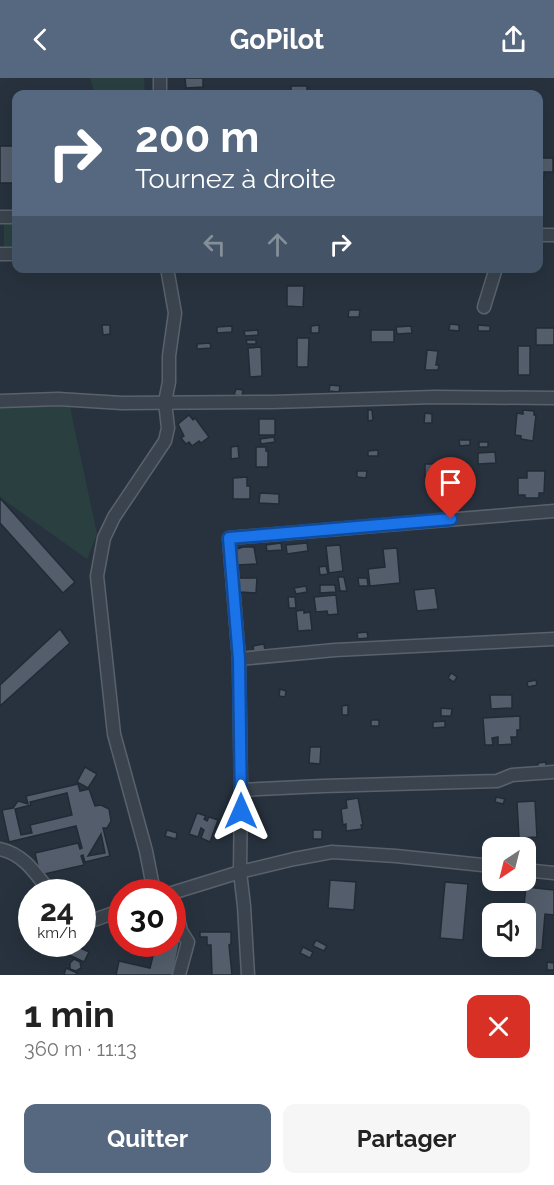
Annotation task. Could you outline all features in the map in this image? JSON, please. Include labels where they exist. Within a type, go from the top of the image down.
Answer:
[{"type":"street","points":[[151,879],[114,734],[97,576],[104,538],[114,517],[165,441],[168,428],[165,402],[175,313],[168,273]]},
{"type":"street","points":[[484,307],[494,273]]},
{"type":"street","points":[[0,400],[58,399],[122,403],[272,402],[435,397],[554,398]]},
{"type":"street","points":[[248,975],[240,872],[239,659],[229,538],[554,511]]},
{"type":"street","points":[[239,659],[335,650],[554,639]]},
{"type":"street","points":[[241,790],[497,781],[512,774],[554,772]]},
{"type":"street","points":[[0,849],[21,858],[39,879]]},
{"type":"street","points":[[186,889],[240,872],[332,852],[482,865]]},
{"type":"street","points":[[536,871],[554,873]]},
{"type":"street","points":[[179,975],[184,957]]},
{"type":"green space","points":[[90,78],[144,78],[145,90],[94,90]]},
{"type":"green space","points":[[4,223],[12,223],[12,247],[4,247]]},
{"type":"green space","points":[[0,405],[70,407],[97,534],[87,559],[0,497]]},
{"type":"building","points":[[185,78],[203,78],[203,87],[186,88]]},
{"type":"building","points":[[291,86],[307,86],[307,90],[291,90]]},
{"type":"building","points":[[0,146],[12,146],[12,183],[0,183]]},
{"type":"building","points":[[543,158],[553,158],[553,172],[544,172],[544,177]]},
{"type":"building","points":[[287,286],[304,286],[303,307],[287,306]]},
{"type":"building","points":[[349,310],[360,310],[359,317],[348,317]]},
{"type":"building","points":[[450,324],[459,325],[459,331],[449,330]]},
{"type":"building","points":[[102,325],[110,325],[110,334],[103,335]]},
{"type":"building","points":[[319,325],[319,333],[311,333],[311,326]]},
{"type":"building","points":[[478,325],[490,326],[490,331],[478,331]]},
{"type":"building","points":[[232,326],[232,332],[217,333],[217,327]]},
{"type":"building","points":[[411,326],[412,333],[397,334],[396,327]]},
{"type":"building","points":[[536,328],[554,328],[554,345],[536,345]]},
{"type":"building","points":[[258,330],[258,335],[245,336],[244,331]]},
{"type":"building","points":[[371,330],[394,330],[394,342],[371,342]]},
{"type":"building","points":[[297,338],[309,338],[308,367],[297,367]]},
{"type":"building","points":[[246,340],[256,340],[256,344],[247,344]]},
{"type":"building","points":[[210,343],[211,348],[197,349],[197,344]]},
{"type":"building","points":[[518,346],[530,346],[530,375],[518,375]]},
{"type":"building","points":[[261,347],[262,376],[250,377],[248,348]]},
{"type":"building","points":[[427,350],[438,351],[436,365],[439,365],[438,370],[425,370]]},
{"type":"building","points":[[330,385],[340,386],[339,392],[329,391]]},
{"type":"building","points":[[236,389],[243,390],[242,396],[234,395]]},
{"type":"building","points":[[368,410],[372,410],[373,420],[368,421]]},
{"type":"building","points":[[523,410],[534,411],[536,415],[533,441],[521,439],[521,436],[515,435],[517,413],[523,414]]},
{"type":"building","points":[[425,413],[432,414],[432,423],[424,423]]},
{"type":"building","points":[[189,415],[193,420],[195,418],[209,437],[192,446],[189,442],[186,444],[181,438],[184,436],[178,424]]},
{"type":"building","points":[[259,419],[275,419],[275,435],[259,435]]},
{"type":"building","points":[[274,437],[275,442],[261,444],[260,439]]},
{"type":"building","points":[[459,440],[470,440],[470,445],[460,446]]},
{"type":"building","points":[[479,442],[488,442],[488,447],[479,447]]},
{"type":"building","points":[[238,446],[239,458],[231,459],[231,447]]},
{"type":"building","points":[[256,447],[266,447],[268,467],[256,467]]},
{"type":"building","points":[[378,450],[378,456],[368,456],[368,451]]},
{"type":"building","points":[[495,452],[496,463],[478,464],[478,453]]},
{"type":"building","points":[[425,464],[435,464],[435,477],[425,477]]},
{"type":"building","points":[[357,471],[367,471],[366,478],[357,477]]},
{"type":"building","points":[[527,471],[545,471],[544,493],[539,493],[539,498],[525,498],[525,495],[518,495],[518,478],[527,478]]},
{"type":"building","points":[[247,477],[250,499],[233,499],[233,478]]},
{"type":"building","points":[[260,493],[279,494],[279,504],[259,503]]},
{"type":"building","points":[[0,498],[75,582],[63,593],[0,523]]},
{"type":"building","points":[[281,543],[282,550],[267,551],[266,545]]},
{"type":"building","points":[[307,543],[308,551],[287,554],[286,545]]},
{"type":"building","points":[[340,545],[343,571],[329,573],[326,546]]},
{"type":"building","points":[[254,547],[257,564],[237,565],[237,549]]},
{"type":"building","points":[[397,548],[400,583],[370,586],[368,569],[385,567],[383,549]]},
{"type":"building","points":[[326,566],[328,574],[320,575],[319,567]]},
{"type":"building","points":[[338,577],[344,577],[347,591],[340,591]]},
{"type":"building","points":[[239,578],[257,578],[256,593],[240,592]]},
{"type":"building","points":[[358,578],[367,578],[368,586],[359,586]]},
{"type":"building","points":[[320,585],[335,585],[336,592],[320,593]]},
{"type":"building","points":[[306,586],[307,592],[296,594],[294,588]]},
{"type":"building","points":[[435,588],[438,609],[417,611],[414,590]]},
{"type":"building","points":[[336,595],[338,614],[328,615],[327,611],[316,612],[314,597]]},
{"type":"building","points":[[288,597],[295,597],[296,608],[289,608]]},
{"type":"building","points":[[304,610],[304,613],[310,612],[312,630],[298,631],[296,611]]},
{"type":"building","points":[[60,629],[70,643],[0,706],[0,685]]},
{"type":"building","points":[[367,632],[368,638],[358,639],[357,633]]},
{"type":"building","points":[[264,644],[265,651],[254,653],[253,646]]},
{"type":"building","points":[[451,673],[457,677],[454,682],[448,678]]},
{"type":"building","points":[[536,680],[537,685],[528,687],[527,682]]},
{"type":"building","points":[[280,689],[286,691],[285,697],[279,696]]},
{"type":"building","points":[[490,695],[512,695],[512,708],[491,709]]},
{"type":"building","points":[[348,705],[348,715],[342,715],[342,706]]},
{"type":"building","points":[[441,708],[452,709],[451,716],[441,716]]},
{"type":"building","points":[[520,716],[520,730],[517,730],[517,737],[511,737],[512,744],[498,745],[498,737],[492,738],[493,745],[485,745],[483,718]]},
{"type":"building","points":[[371,720],[379,720],[379,726],[371,726]]},
{"type":"building","points":[[445,721],[445,727],[433,728],[433,722]]},
{"type":"building","points":[[310,747],[321,747],[320,764],[309,763]]},
{"type":"building","points":[[546,762],[546,767],[538,767],[538,763]]},
{"type":"building","points":[[85,767],[97,774],[88,788],[77,782]]},
{"type":"building","points":[[78,784],[80,791],[89,789],[95,806],[101,805],[109,809],[111,821],[107,828],[103,828],[110,856],[85,862],[83,855],[81,856],[84,865],[40,875],[35,853],[78,843],[80,849],[82,848],[76,826],[9,842],[2,810],[13,808],[18,801],[28,804],[26,796]],"holes":[[[67,793],[72,815],[30,825],[32,833],[21,835],[15,809],[31,805],[30,802]],[[101,834],[105,853],[88,856]]]},
{"type":"building","points":[[496,797],[505,799],[503,804],[495,802]]},
{"type":"building","points":[[358,798],[362,829],[346,831],[341,809],[347,808],[346,800]]},
{"type":"building","points":[[535,801],[537,837],[519,837],[517,802]]},
{"type":"building","points":[[197,813],[206,816],[204,819],[207,821],[209,817],[218,820],[210,842],[201,838],[204,830],[201,828],[198,837],[189,834]]},
{"type":"building","points":[[167,830],[177,833],[176,839],[165,836]]},
{"type":"building","points":[[313,830],[322,830],[322,839],[313,839]]},
{"type":"building","points":[[330,880],[356,882],[354,910],[328,908]]},
{"type":"building","points":[[445,882],[468,884],[463,940],[440,938]]},
{"type":"building","points":[[536,888],[554,890],[554,915],[545,914],[542,950],[536,949],[536,903],[524,903],[526,891],[536,891]]},
{"type":"building","points":[[200,932],[231,932],[231,944],[229,945],[232,975],[212,975],[211,945],[207,945],[207,937],[200,937]]},
{"type":"building","points":[[316,940],[327,946],[324,951],[313,946]]},
{"type":"building","points":[[303,947],[313,952],[310,958],[300,953]]},
{"type":"building","points":[[73,957],[86,957],[84,962]]},
{"type":"building","points":[[153,957],[177,957],[173,975],[116,975],[119,961],[150,968]]},
{"type":"building","points":[[74,959],[80,962],[81,968],[76,971],[70,969],[70,963]]},
{"type":"building","points":[[547,962],[554,963],[554,970],[547,970]]},
{"type":"building","points":[[66,968],[77,973],[76,975],[64,975]]},
{"type":"route","points":[[241,811],[239,659],[229,538],[451,519]]}]
